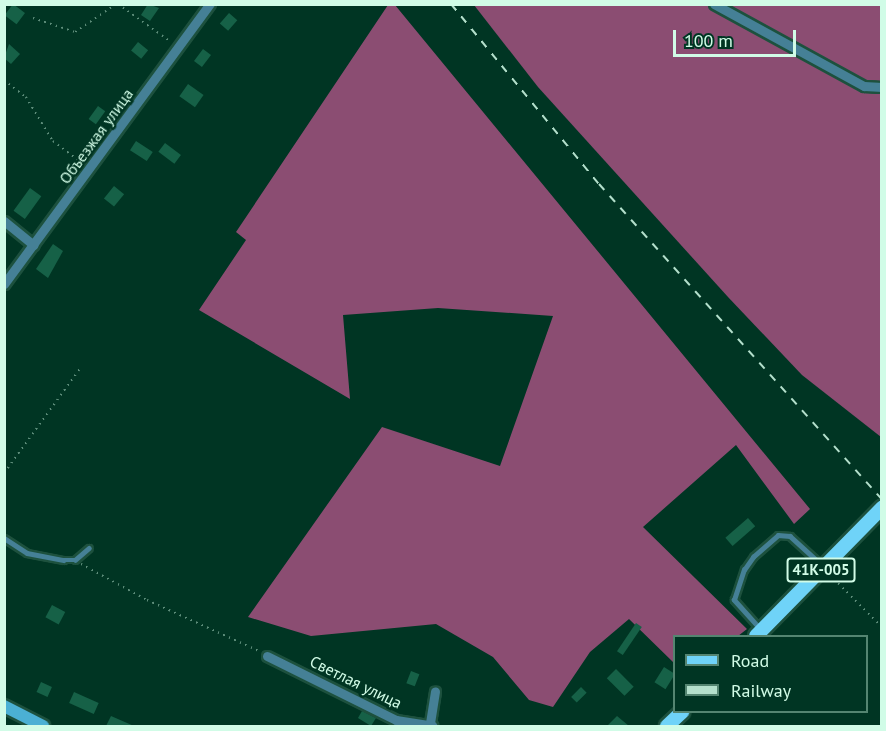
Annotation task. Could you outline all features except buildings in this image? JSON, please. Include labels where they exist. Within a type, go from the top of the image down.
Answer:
[{"type":"main road","name":"41К-005","points":[[758,634],[882,508]]},
{"type":"main road","points":[[4,706],[43,726]]},
{"type":"main road","points":[[667,726],[680,713]]},
{"type":"street","name":"Объезжая улица","points":[[4,284],[92,170],[210,4]]},
{"type":"street","points":[[714,4],[864,86],[882,87]]},
{"type":"street","points":[[4,221],[34,245]]},
{"type":"street","name":"Светлая улица","points":[[267,656],[396,720],[432,725]]},
{"type":"street","points":[[432,725],[435,691]]},
{"type":"lane","points":[[758,634],[734,600],[753,557],[778,535],[790,536],[824,567]]},
{"type":"lane","points":[[4,538],[36,556],[75,560],[89,548]]},
{"type":"path","points":[[33,18],[75,32],[117,4],[178,47]]},
{"type":"path","points":[[4,80],[26,97],[53,141],[92,170]]},
{"type":"path","points":[[4,473],[81,367]]},
{"type":"path","points":[[75,560],[147,600],[232,636],[267,656]]},
{"type":"path","points":[[824,567],[882,627]]},
{"type":"shaded area","points":[[388,5],[395,5],[810,509],[794,524],[736,445],[643,527],[747,629],[739,635],[673,635],[673,662],[629,619],[590,652],[553,707],[529,700],[493,657],[436,624],[311,636],[248,617],[382,427],[500,466],[553,316],[438,308],[343,315],[350,399],[199,310],[246,240],[236,232]]},
{"type":"shaded area","points":[[474,5],[881,5],[881,437],[802,375],[728,297],[538,87]]},
{"type":"railway","points":[[451,4],[599,184],[882,499]]}]
